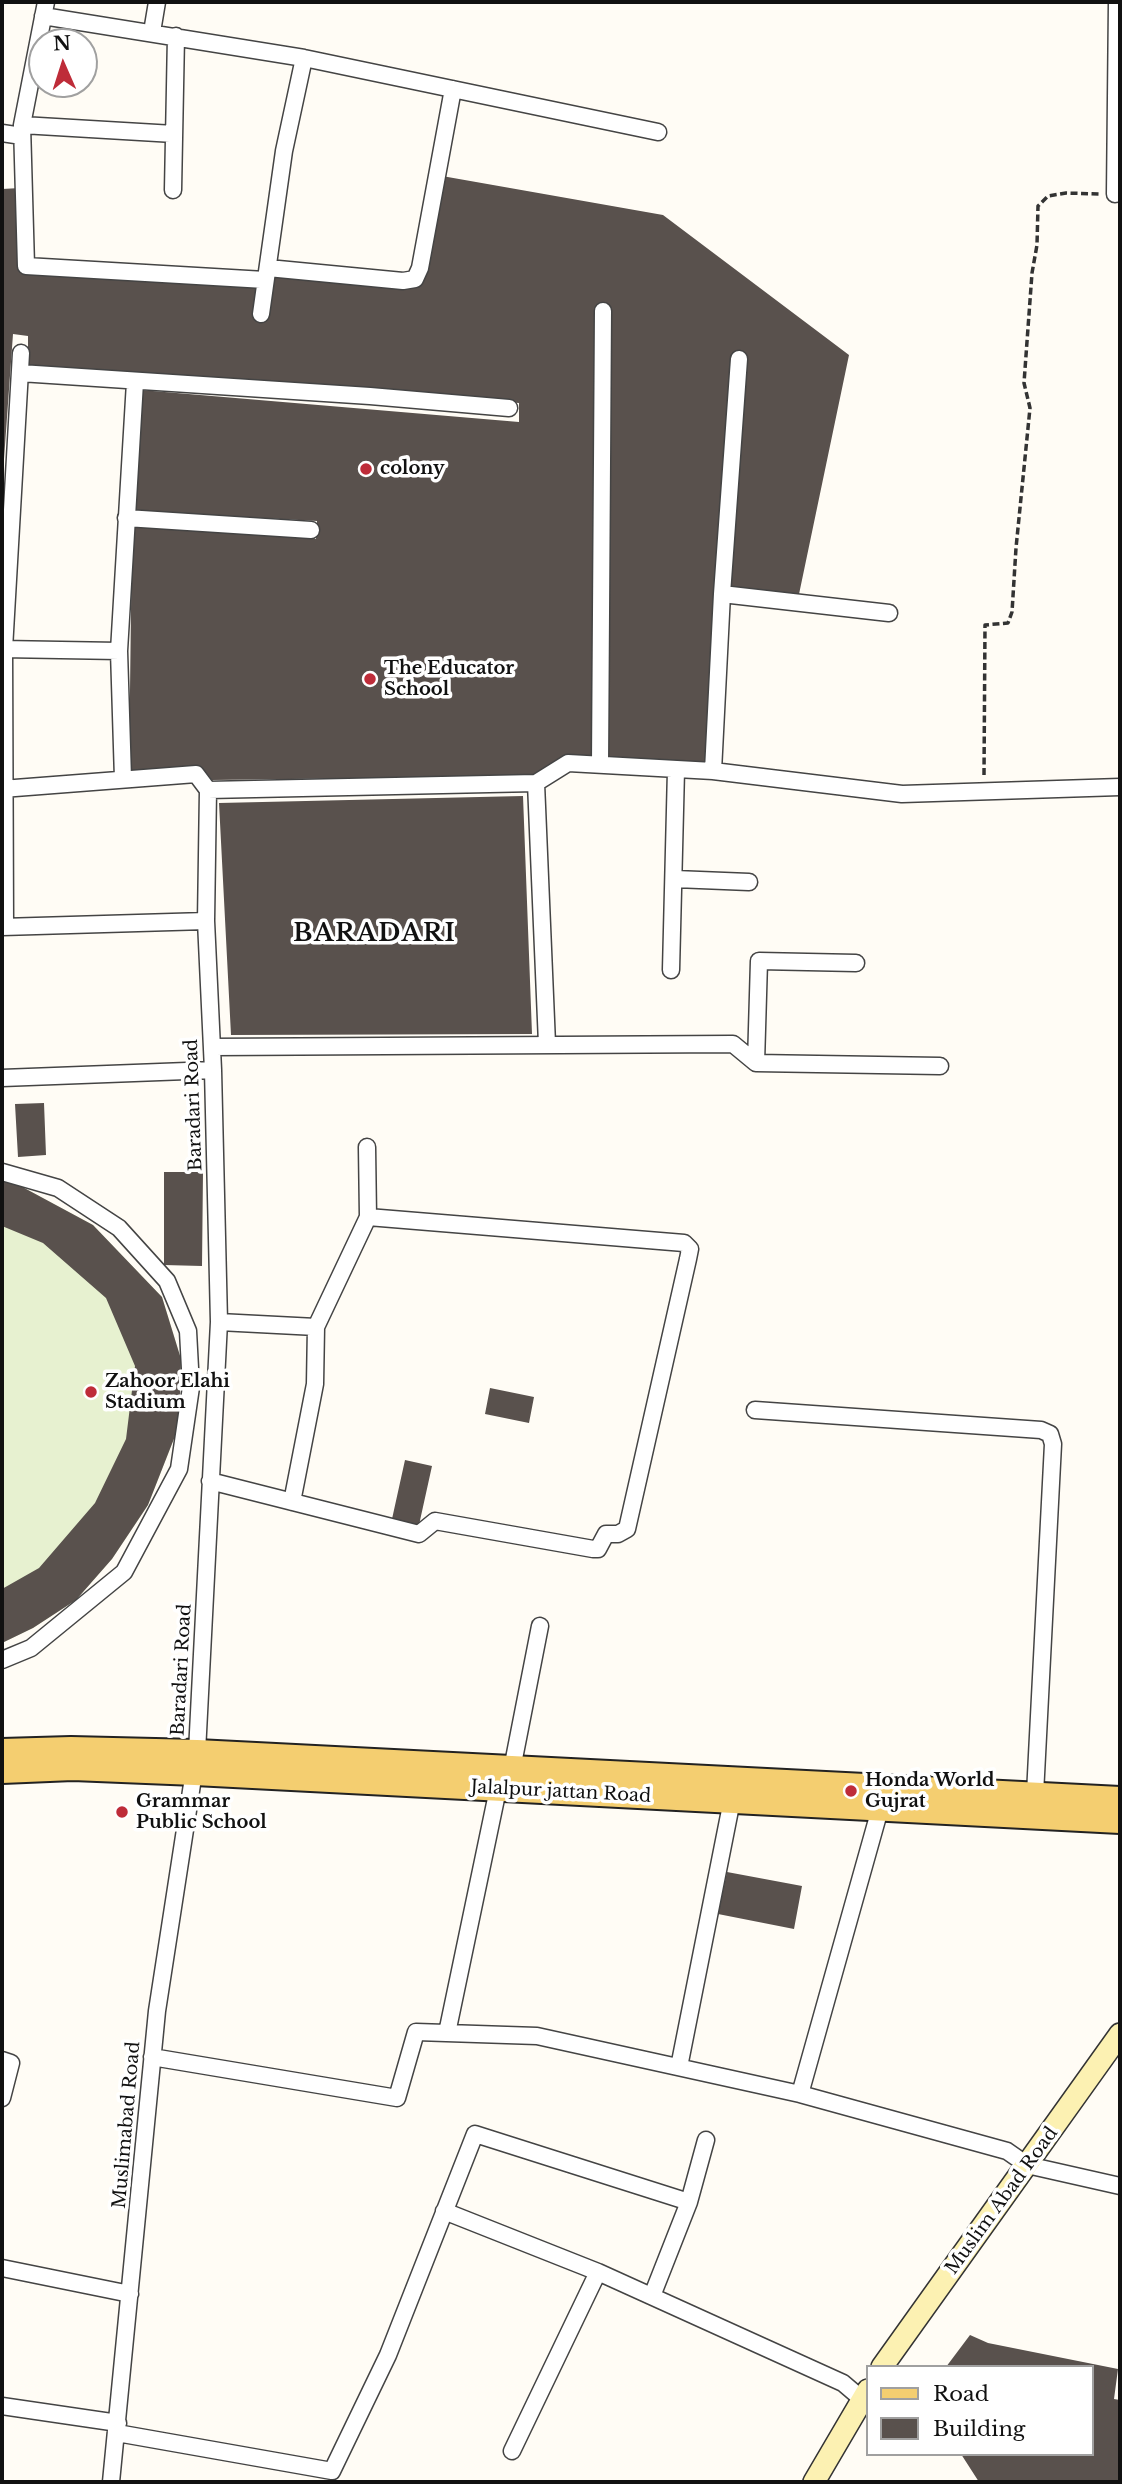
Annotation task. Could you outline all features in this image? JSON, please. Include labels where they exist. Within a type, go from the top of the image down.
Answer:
[{"type":"main road","name":"Jalalpur jattan Road","points":[[2,1751],[71,1749],[196,1763],[627,1785],[1035,1794],[1120,1799]]},
{"type":"main road","name":"Jalalpur jattan Road","points":[[2,1770],[196,1763]]},
{"type":"main road","name":"Jalalpur jattan Road","points":[[627,1785],[732,1800],[1120,1821]]},
{"type":"street","points":[[152,32],[157,2]]},
{"type":"street","points":[[1115,194],[1117,2]]},
{"type":"street","points":[[453,89],[420,268],[415,279],[403,281],[26,266],[22,131],[45,9],[152,32],[304,58],[453,89],[658,132]]},
{"type":"street","points":[[173,190],[176,36]]},
{"type":"street","points":[[261,314],[284,151],[304,58]]},
{"type":"street","points":[[2,133],[22,131],[174,134]]},
{"type":"street","points":[[600,764],[603,312]]},
{"type":"street","points":[[21,353],[3,649],[3,927],[206,921]]},
{"type":"street","points":[[713,771],[722,594],[739,359]]},
{"type":"street","points":[[20,373],[509,408]]},
{"type":"street","points":[[123,779],[119,651],[135,382]]},
{"type":"street","points":[[126,518],[311,530]]},
{"type":"street","points":[[722,594],[888,613]]},
{"type":"street","points":[[3,649],[119,651]]},
{"type":"street","points":[[3,789],[196,775],[208,790],[536,783],[568,763],[713,771],[902,794],[1120,787]]},
{"type":"street","points":[[671,970],[676,770]]},
{"type":"street","points":[[536,783],[547,1044]]},
{"type":"street","name":"Baradari Road","points":[[196,1763],[219,1322],[213,1070],[206,921],[208,790]]},
{"type":"street","points":[[675,879],[749,882]]},
{"type":"street","points":[[756,1063],[759,961],[856,963]]},
{"type":"street","points":[[212,1047],[733,1044],[756,1063],[940,1066]]},
{"type":"street","points":[[2,1078],[213,1070]]},
{"type":"street","points":[[292,1502],[315,1384],[316,1327],[368,1217],[367,1147]]},
{"type":"street","points":[[2,1172],[58,1188],[119,1228],[167,1281],[188,1331],[191,1387],[179,1469],[124,1572],[31,1648],[2,1660]]},
{"type":"street","points":[[210,1481],[419,1534],[435,1521],[598,1549],[606,1534],[618,1534],[627,1529],[690,1249],[684,1242],[368,1217]]},
{"type":"street","points":[[219,1322],[316,1327]]},
{"type":"street","points":[[755,1410],[1041,1430],[1050,1434],[1053,1444],[1035,1794]]},
{"type":"street","points":[[447,2033],[540,1626]]},
{"type":"street","name":"Muslimabad Road","points":[[111,2482],[152,2057],[177,1872],[196,1763]]},
{"type":"street","points":[[679,2067],[732,1800]]},
{"type":"street","points":[[800,2094],[880,1809]]},
{"type":"street","points":[[152,2057],[397,2098],[416,2032],[537,2036],[800,2094],[1007,2151],[1027,2165],[1120,2186]]},
{"type":"street","name":"Muslim Abad Road","points":[[884,2365],[1120,2034]]},
{"type":"street","points":[[2,2060],[10,2063],[2,2098]]},
{"type":"street","points":[[2,2406],[332,2471],[388,2355],[475,2134],[689,2202]]},
{"type":"street","points":[[652,2296],[689,2202],[706,2140]]},
{"type":"street","points":[[444,2211],[598,2272],[865,2395],[814,2482]]},
{"type":"street","points":[[2,2268],[130,2294]]},
{"type":"street","points":[[512,2451],[598,2272]]},
{"type":"path","points":[[984,791],[985,625],[1008,623],[1013,612],[1016,548],[1030,408],[1024,383],[1038,206],[1044,198],[1060,194],[1115,194]]},
{"type":"green space","name":"Zahoor Elahi Stadium","points":[[2,1176],[93,1225],[162,1297],[181,1359],[179,1426],[148,1505],[112,1559],[76,1600],[33,1628],[2,1643]]},
{"type":"building","name":"colony","points":[[442,176],[663,215],[849,355],[798,599],[726,592],[709,767],[604,759],[609,305],[598,304],[592,757],[561,759],[530,776],[212,780],[200,766],[129,772],[132,527],[316,539],[317,521],[135,511],[141,390],[519,422],[519,403],[28,366],[28,336],[13,334],[2,459],[2,189],[20,188],[20,270],[260,284],[271,272],[418,281]]},
{"type":"building","points":[[523,796],[532,1034],[231,1035],[219,803]]},
{"type":"building","points":[[44,1103],[46,1155],[18,1157],[15,1104]]},
{"type":"building","points":[[164,1172],[203,1172],[202,1266],[164,1265]]},
{"type":"building","points":[[2,1176],[93,1225],[162,1297],[181,1359],[179,1426],[148,1505],[112,1559],[76,1600],[33,1628],[2,1643],[2,1589],[39,1568],[95,1503],[126,1439],[135,1366],[106,1298],[43,1243],[2,1226]]},
{"type":"building","points":[[490,1388],[534,1397],[529,1423],[485,1414]]},
{"type":"building","points":[[405,1460],[432,1466],[419,1525],[392,1519]]},
{"type":"building","points":[[727,1872],[802,1886],[794,1929],[718,1914]]},
{"type":"building","points":[[970,2335],[988,2343],[1118,2369],[1114,2399],[1120,2400],[1120,2482],[979,2482],[962,2456],[1094,2456],[1094,2365],[948,2365]]},
{"type":"place","name":"colony","points":[[366,469]]},
{"type":"place","name":"The Educator School","points":[[370,679]]},
{"type":"place","name":"Zahoor Elahi Stadium","points":[[91,1392]]},
{"type":"place","name":"Honda World Gujrat","points":[[851,1791]]},
{"type":"place","name":"Grammar Public School","points":[[122,1812]]},
{"type":"district","name":"BARADARI","points":[[375,934]]}]
